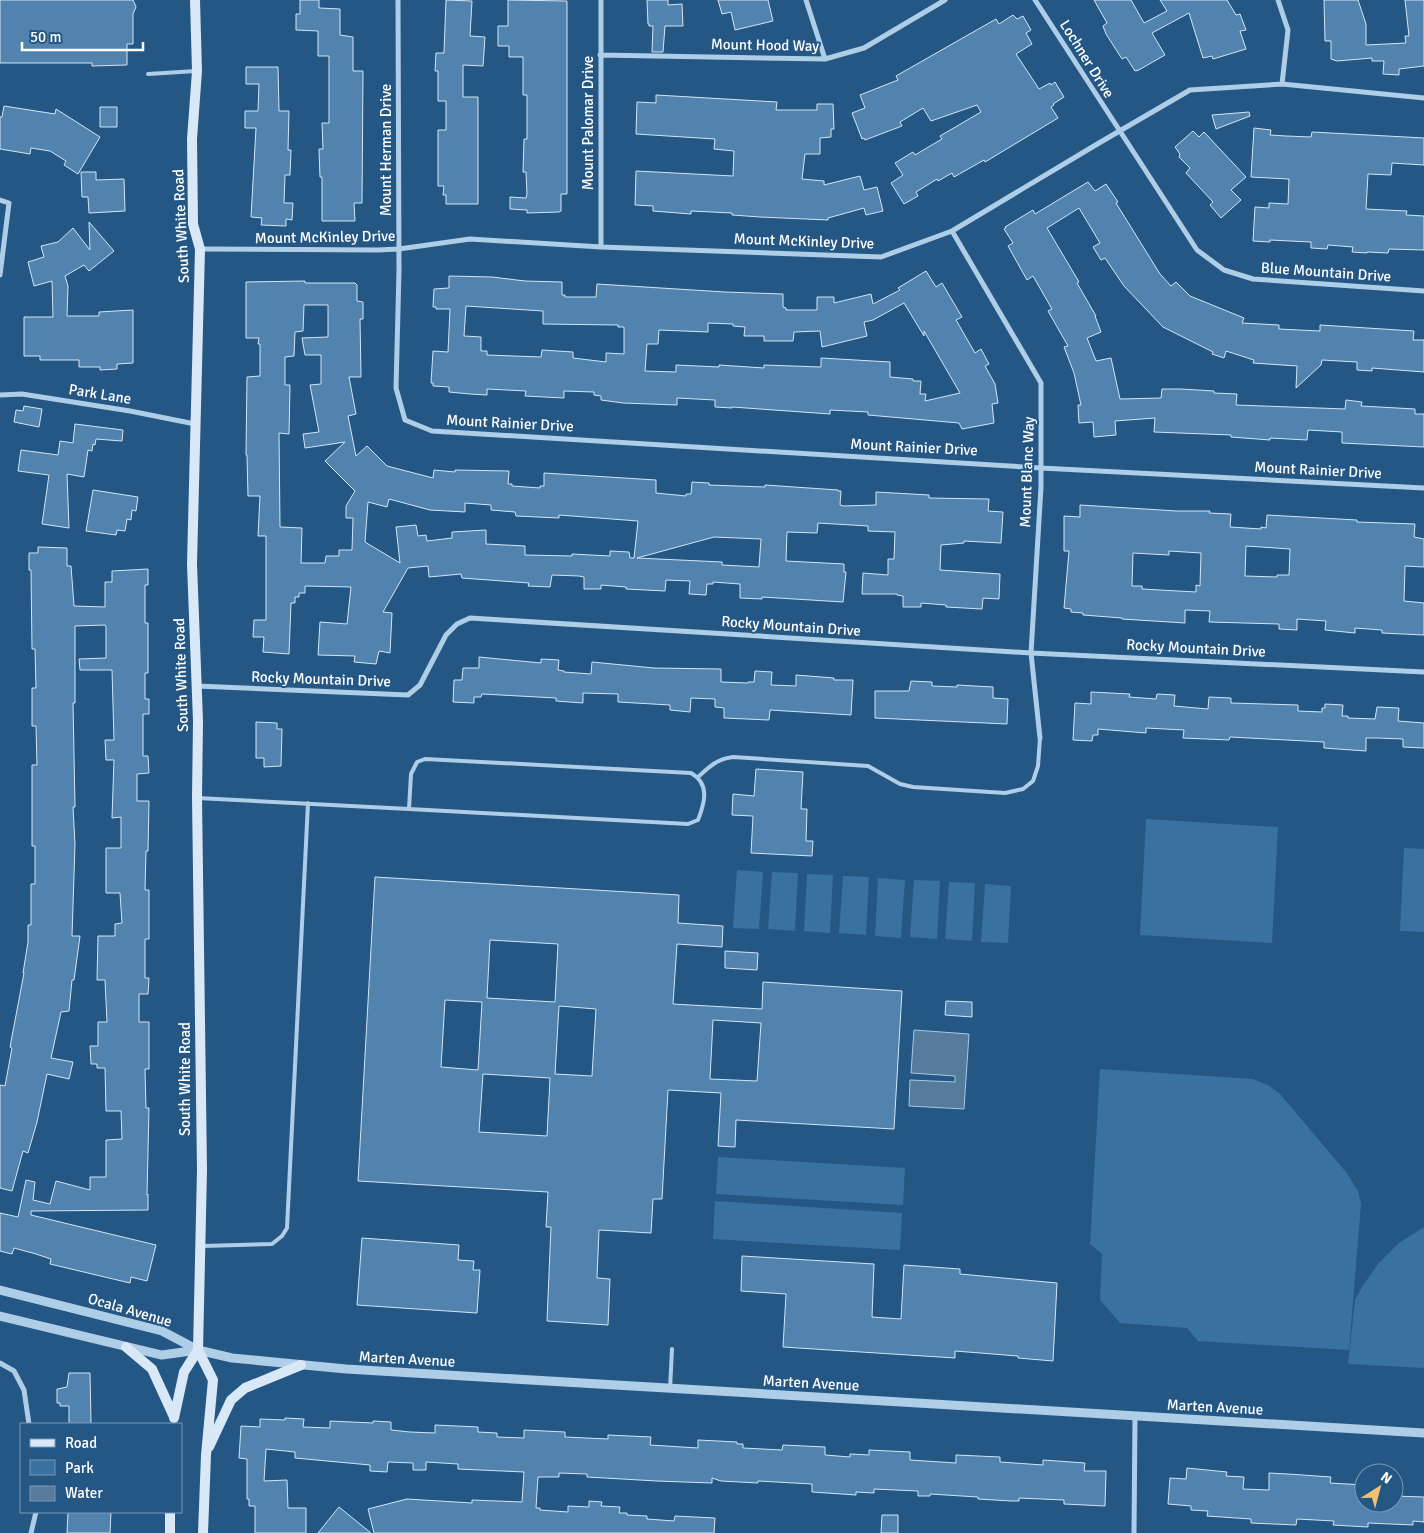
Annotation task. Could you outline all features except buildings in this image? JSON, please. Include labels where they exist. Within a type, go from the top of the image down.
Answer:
[{"type":"main road","name":"South White Road","points":[[195,0],[196,71],[192,139],[193,224],[200,250],[192,564],[198,721],[202,1170],[198,1350],[213,1380],[206,1455],[203,1533]]},
{"type":"main road","points":[[126,1348],[152,1369],[174,1421]]},
{"type":"main road","points":[[174,1421],[184,1372],[198,1350]]},
{"type":"main road","points":[[206,1455],[231,1400],[245,1388],[301,1365]]},
{"type":"main road","points":[[170,1513],[170,1533]]},
{"type":"street","name":"Mount Herman Drive","points":[[398,0],[396,388],[405,420]]},
{"type":"street","name":"Mount Palomar Drive","points":[[601,0],[601,246]]},
{"type":"street","points":[[806,0],[825,58]]},
{"type":"street","name":"Mount Hood Way","points":[[600,54],[825,58],[864,48],[945,0]]},
{"type":"street","name":"Lochner Drive","points":[[1036,0],[1120,130]]},
{"type":"street","points":[[1278,0],[1288,30],[1282,84]]},
{"type":"street","name":"Mount McKinley Drive","points":[[200,250],[378,250],[398,249],[470,238],[601,246],[880,257],[952,231],[1190,90],[1282,84],[1424,98]]},
{"type":"street","name":"Blue Mountain Drive","points":[[1120,130],[1197,250],[1224,270],[1253,279],[1424,291]]},
{"type":"street","points":[[0,200],[9,203],[0,275]]},
{"type":"street","name":"Mount Blanc Way","points":[[952,231],[1041,383],[1040,468],[1031,653],[1040,738]]},
{"type":"street","name":"Park Lane","points":[[0,395],[22,394],[130,411],[195,424]]},
{"type":"street","name":"Mount Rainier Drive","points":[[405,420],[432,431],[1040,468],[1424,488]]},
{"type":"street","name":"Rocky Mountain Drive","points":[[197,686],[408,694],[420,685],[446,635],[457,624],[470,618],[1031,653],[1424,672]]},
{"type":"street","name":"Ocala Avenue","points":[[0,1290],[162,1331],[198,1350]]},
{"type":"street","points":[[0,1316],[162,1356],[198,1350]]},
{"type":"street","name":"Marten Avenue","points":[[198,1350],[232,1358],[346,1369],[1424,1433]]},
{"type":"street","points":[[0,1363],[14,1371],[24,1390],[29,1423]]},
{"type":"street","points":[[1134,1533],[1135,1416]]},
{"type":"street","points":[[31,1533],[36,1513]]},
{"type":"lane","points":[[148,74],[196,71]]},
{"type":"lane","points":[[698,777],[713,763],[733,757],[868,766],[900,784],[913,787],[1005,792],[1023,789],[1033,781],[1038,766],[1040,738]]},
{"type":"lane","points":[[198,798],[688,824],[698,820],[704,806],[704,784],[698,777],[691,774],[425,759],[418,762],[411,774],[410,809]]},
{"type":"lane","points":[[200,1246],[272,1244],[282,1236],[287,1228],[308,803]]},
{"type":"lane","points":[[670,1389],[672,1349]]},
{"type":"green space","points":[[1146,819],[1278,827],[1272,943],[1140,935]]},
{"type":"green space","points":[[1404,848],[1424,849],[1424,932],[1400,931]]},
{"type":"green space","points":[[737,870],[763,872],[759,929],[733,928]]},
{"type":"green space","points":[[772,872],[798,873],[795,931],[768,929]]},
{"type":"green space","points":[[807,874],[833,875],[830,933],[804,931]]},
{"type":"green space","points":[[843,876],[869,877],[866,935],[839,933]]},
{"type":"green space","points":[[878,878],[905,880],[901,938],[875,936]]},
{"type":"green space","points":[[914,880],[940,881],[937,939],[910,937]]},
{"type":"green space","points":[[949,882],[975,883],[972,941],[945,939]]},
{"type":"green space","points":[[985,884],[1011,886],[1008,943],[981,942]]},
{"type":"green space","points":[[1100,1069],[1253,1079],[1268,1085],[1280,1094],[1346,1172],[1358,1191],[1361,1204],[1349,1350],[1198,1341],[1187,1328],[1120,1323],[1100,1300],[1102,1254],[1090,1244]]},
{"type":"green space","points":[[718,1157],[905,1168],[903,1205],[716,1194]]},
{"type":"green space","points":[[715,1201],[902,1213],[900,1250],[713,1239]]},
{"type":"green space","points":[[1424,1227],[1424,1368],[1348,1364],[1355,1300],[1362,1287],[1378,1264],[1399,1243]]},
{"type":"water","points":[[914,1030],[969,1034],[964,1109],[909,1106],[910,1080],[955,1082],[955,1076],[911,1073]]}]
